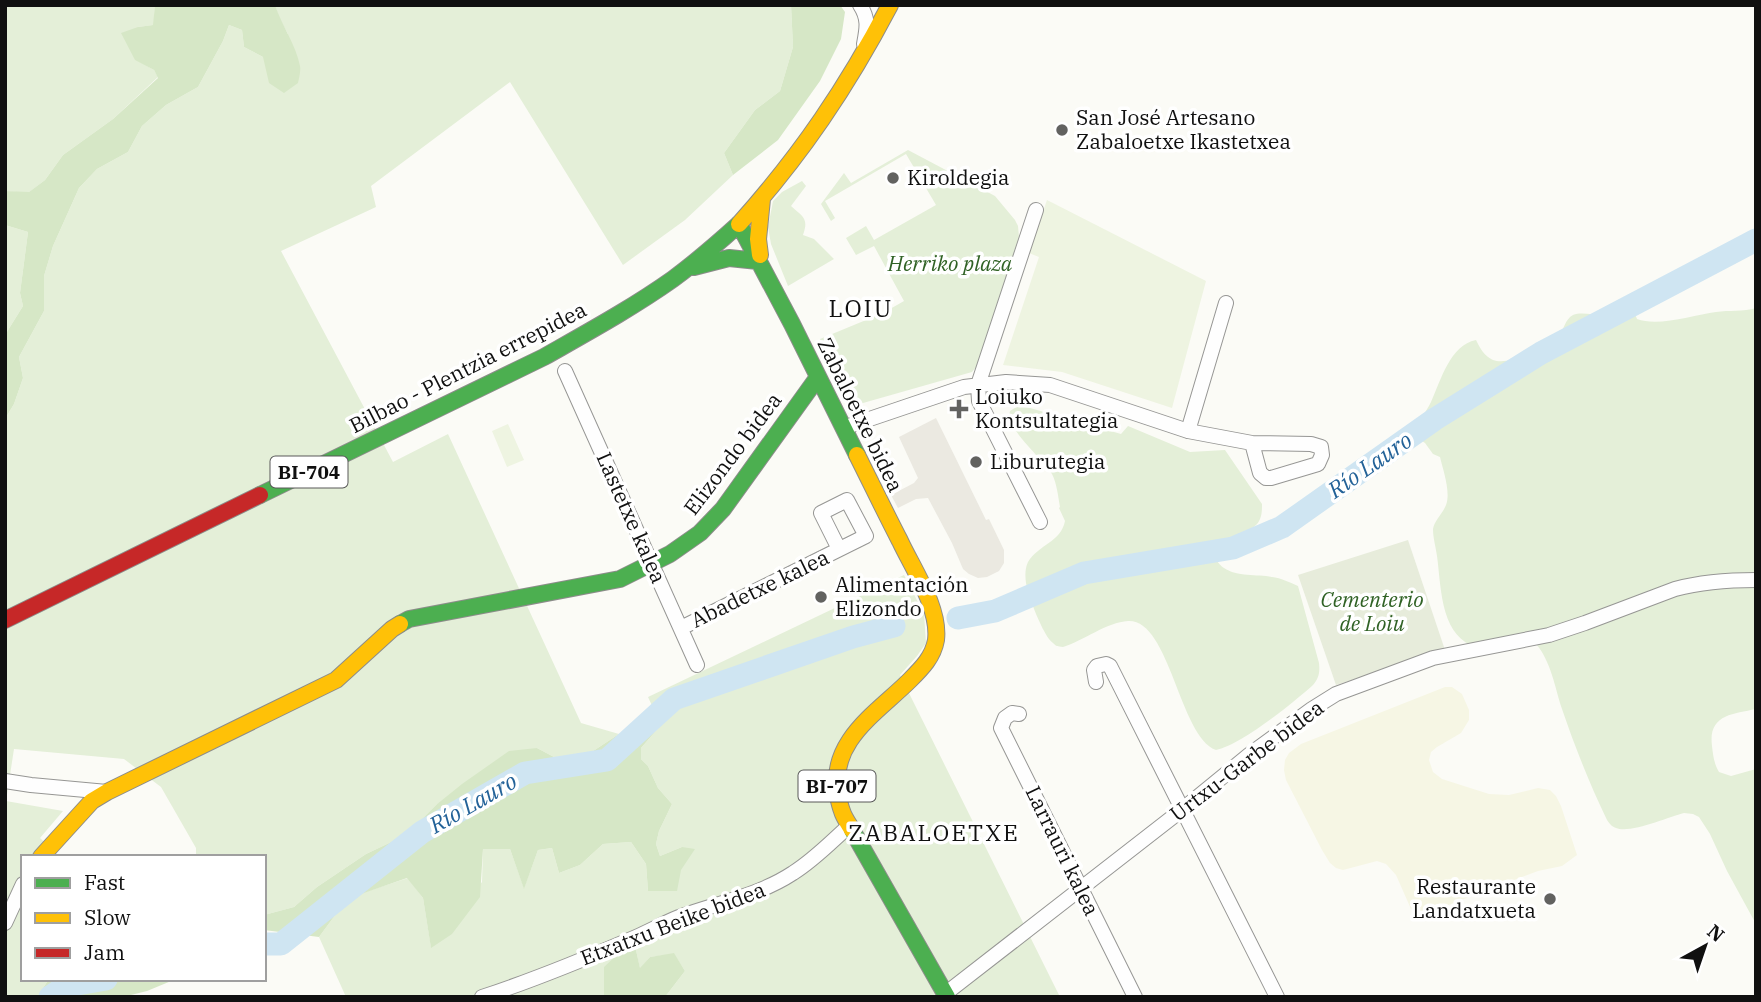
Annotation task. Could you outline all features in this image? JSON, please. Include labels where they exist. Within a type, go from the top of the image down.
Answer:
[{"type":"main road","points":[[739,224],[799,153],[839,96],[890,5]]},
{"type":"main road","points":[[684,270],[729,258],[760,263],[758,239],[762,199]]},
{"type":"main road","name":"Zabaloetxe bidea","points":[[739,224],[923,587],[936,625],[934,649],[927,662],[902,689],[853,733],[839,762],[836,777],[838,794],[841,810],[849,825]]},
{"type":"main road","name":"BI-704","points":[[684,270],[739,224]]},
{"type":"main road","name":"Bilbao - Plentzia errepidea","points":[[5,621],[501,378],[611,319],[684,270]]},
{"type":"main road","name":"Elizondo bidea","points":[[43,855],[92,801],[336,680],[392,629],[409,619],[620,579],[670,554],[700,533],[723,509],[818,377]]},
{"type":"main road","name":"BI-707","points":[[849,825],[946,995]]},
{"type":"street","points":[[860,5],[867,27],[861,59]]},
{"type":"street","points":[[1036,209],[978,385],[979,401],[1040,522]]},
{"type":"street","points":[[1188,431],[1226,303]]},
{"type":"street","name":"Lastetxe kalea","points":[[565,371],[697,666]]},
{"type":"street","points":[[843,428],[964,387],[1006,382],[1050,385],[1188,431],[1252,443],[1311,444],[1321,447],[1322,455],[1318,464],[1266,478],[1260,473],[1252,443]]},
{"type":"street","name":"Abadetxe kalea","points":[[681,628],[839,550]]},
{"type":"street","name":"Urtxu-Garbe bidea","points":[[946,995],[1249,755],[1336,694],[1433,658],[1549,635],[1682,587],[1718,581],[1756,580]]},
{"type":"street","points":[[1096,682],[1094,670],[1097,666],[1110,666],[1277,997]]},
{"type":"street","name":"Larrauri kalea","points":[[1019,714],[1012,713],[1005,718],[1001,728],[1135,997]]},
{"type":"street","points":[[5,781],[107,792]]},
{"type":"street","name":"Etxatxu Beike bidea","points":[[482,997],[626,941],[678,917],[769,887],[812,860],[849,825]]},
{"type":"street","points":[[5,923],[21,888]]},
{"type":"green space","points":[[5,5],[155,5],[154,25],[138,27],[135,59],[154,70],[158,77],[113,119],[63,155],[45,180],[28,193],[5,191]]},
{"type":"green space","points":[[155,5],[275,5],[298,58],[298,83],[284,93],[269,83],[263,57],[244,47],[242,30],[229,25],[198,87],[166,105],[142,126],[128,152],[97,169],[79,188],[53,246],[44,276],[44,311],[19,357],[23,378],[14,404],[5,419],[5,335],[23,306],[20,293],[28,232],[5,225],[5,191],[29,192],[45,180],[63,155],[113,119],[158,78],[154,70],[135,60],[121,33],[153,25]]},
{"type":"green space","points":[[275,5],[791,5],[793,47],[780,91],[755,110],[724,153],[733,175],[685,220],[623,265],[510,82],[371,186],[376,207],[281,251],[393,462],[448,434],[581,723],[619,734],[581,759],[554,757],[537,748],[436,805],[406,835],[366,854],[317,887],[294,907],[266,914],[266,855],[196,855],[196,848],[161,787],[124,759],[14,749],[6,801],[63,811],[40,838],[58,855],[21,855],[21,981],[48,981],[37,997],[5,997],[5,419],[14,404],[23,378],[19,357],[44,311],[44,276],[53,246],[79,188],[97,169],[128,152],[142,126],[166,105],[198,87],[229,25],[242,30],[244,47],[263,57],[288,34]]},
{"type":"green space","points":[[791,5],[840,5],[845,12],[841,39],[820,81],[778,140],[733,175],[724,153],[755,110],[780,91],[793,47]]},
{"type":"green space","name":"Herriko plaza","points":[[908,150],[995,196],[1015,220],[1019,237],[977,366],[972,372],[856,405],[850,400],[820,339],[883,313],[904,301],[874,246],[856,255],[846,238],[866,226],[874,240],[936,205],[906,154],[825,201],[835,218],[831,221],[821,204],[844,173],[851,183]]},
{"type":"green space","points":[[802,181],[806,186],[791,206],[805,221],[803,235],[814,239],[834,259],[788,286],[771,244],[768,227],[773,201],[782,192]]},
{"type":"green space","points":[[1047,200],[1206,281],[1172,408],[1062,372],[1003,365],[1039,257],[1029,253]]},
{"type":"green space","points":[[5,225],[28,232],[20,293],[23,306],[5,335]]},
{"type":"green space","points":[[1756,308],[1756,709],[1730,715],[1718,722],[1712,736],[1712,746],[1719,772],[1731,776],[1756,769],[1756,924],[1699,817],[1684,813],[1630,829],[1616,828],[1609,823],[1577,752],[1549,666],[1536,644],[1471,645],[1453,630],[1441,593],[1433,532],[1435,523],[1446,505],[1446,481],[1440,457],[1433,454],[1425,443],[1416,437],[1415,432],[1453,356],[1467,343],[1476,340],[1483,352],[1493,360],[1508,361],[1553,342],[1568,319],[1577,314],[1606,315],[1633,309],[1637,319],[1655,322]]},
{"type":"green space","points":[[1018,406],[1121,434],[1128,426],[1190,452],[1225,450],[1262,504],[1262,509],[1257,524],[1221,549],[1217,555],[1218,561],[1224,568],[1235,573],[1285,580],[1298,586],[1319,663],[1319,675],[1313,685],[1252,732],[1227,747],[1216,750],[1203,740],[1193,724],[1165,657],[1154,638],[1142,625],[1120,622],[1063,647],[1054,644],[1036,615],[1027,589],[1025,572],[1032,556],[1059,534],[1065,521],[1059,508],[1052,474],[1013,426],[1010,411]]},
{"type":"green space","points":[[508,424],[524,460],[507,467],[492,431]]},
{"type":"green space","name":"Cementerio de Loiu","points":[[1408,540],[1445,650],[1336,685],[1298,575]]},
{"type":"green space","points":[[904,575],[924,614],[926,643],[900,675],[1060,997],[665,997],[685,971],[674,954],[650,957],[640,969],[636,950],[604,997],[346,997],[319,937],[336,914],[362,893],[408,878],[423,898],[431,947],[482,882],[483,849],[510,849],[524,888],[538,850],[552,848],[559,873],[580,865],[603,844],[631,842],[646,864],[648,891],[682,847],[660,856],[656,844],[672,804],[658,788],[648,766],[641,759],[641,748],[661,725],[648,697]]},
{"type":"green space","points":[[1445,687],[1452,687],[1462,694],[1469,710],[1469,720],[1461,733],[1431,752],[1429,760],[1433,772],[1442,779],[1489,794],[1509,795],[1538,788],[1550,790],[1561,806],[1577,855],[1562,866],[1538,871],[1418,915],[1411,909],[1396,875],[1386,864],[1377,861],[1343,870],[1330,863],[1286,780],[1285,760],[1289,753],[1301,744]]},
{"type":"green space","points":[[661,725],[641,748],[641,759],[648,766],[658,788],[672,804],[656,844],[660,856],[682,847],[695,849],[681,870],[677,891],[648,891],[646,864],[631,842],[603,844],[580,865],[559,873],[552,848],[538,850],[524,889],[510,849],[483,849],[480,897],[452,934],[431,948],[423,898],[407,878],[361,894],[336,914],[319,937],[266,930],[266,914],[294,907],[317,887],[366,854],[406,835],[436,805],[509,751],[537,748],[554,757],[581,759],[619,734],[635,739]]},
{"type":"green space","points":[[636,950],[640,968],[650,957],[674,953],[685,971],[665,997],[604,997],[604,967],[619,953]]},
{"type":"green space","points":[[48,981],[171,981],[123,997],[37,997]]},
{"type":"shaded area","points":[[936,418],[986,520],[989,519],[1004,550],[1004,563],[999,571],[987,577],[978,578],[963,569],[928,498],[916,499],[898,508],[891,495],[918,478],[899,437]]},
{"type":"waterway","name":"Río Lauro","points":[[958,618],[995,611],[1084,573],[1233,548],[1282,527],[1435,419],[1541,353],[1756,240]]},
{"type":"waterway","name":"Río Lauro","points":[[266,944],[281,944],[422,832],[525,773],[607,760],[674,699],[853,637],[894,626]]},
{"type":"waterway","name":"Río Lauro","points":[[50,997],[66,986],[95,981]]},
{"type":"traffic: fast","points":[[260,495],[544,357],[610,320],[673,279],[739,224],[857,455]]},
{"type":"traffic: fast","points":[[694,267],[729,258],[758,261]]},
{"type":"traffic: fast","points":[[400,624],[409,619],[620,579],[670,554],[700,533],[723,509],[818,377]]},
{"type":"traffic: fast","points":[[852,830],[947,997]]},
{"type":"traffic: slow","points":[[739,224],[783,172],[822,119],[890,5]]},
{"type":"traffic: slow","points":[[760,255],[758,239],[762,199]]},
{"type":"traffic: slow","points":[[852,830],[843,814],[838,796],[840,759],[858,730],[923,667],[936,640],[930,602],[857,455]]},
{"type":"traffic: slow","points":[[43,855],[92,801],[336,680],[400,624]]},
{"type":"traffic: jam","points":[[5,620],[260,495]]},
{"type":"place","name":"San José Artesano Zabaloetxe Ikastetxea","points":[[1062,130]]},
{"type":"place","name":"Kiroldegia","points":[[893,178]]},
{"type":"place","name":"Loiuko Kontsultategia","points":[[959,409]]},
{"type":"place","name":"Liburutegia","points":[[976,462]]},
{"type":"place","name":"Alimentación Elizondo","points":[[821,597]]},
{"type":"place","name":"Restaurante Landatxueta","points":[[1550,899]]},
{"type":"district","name":"LOIU","points":[[861,309]]},
{"type":"district","name":"ZABALOETXE","points":[[934,833]]}]
